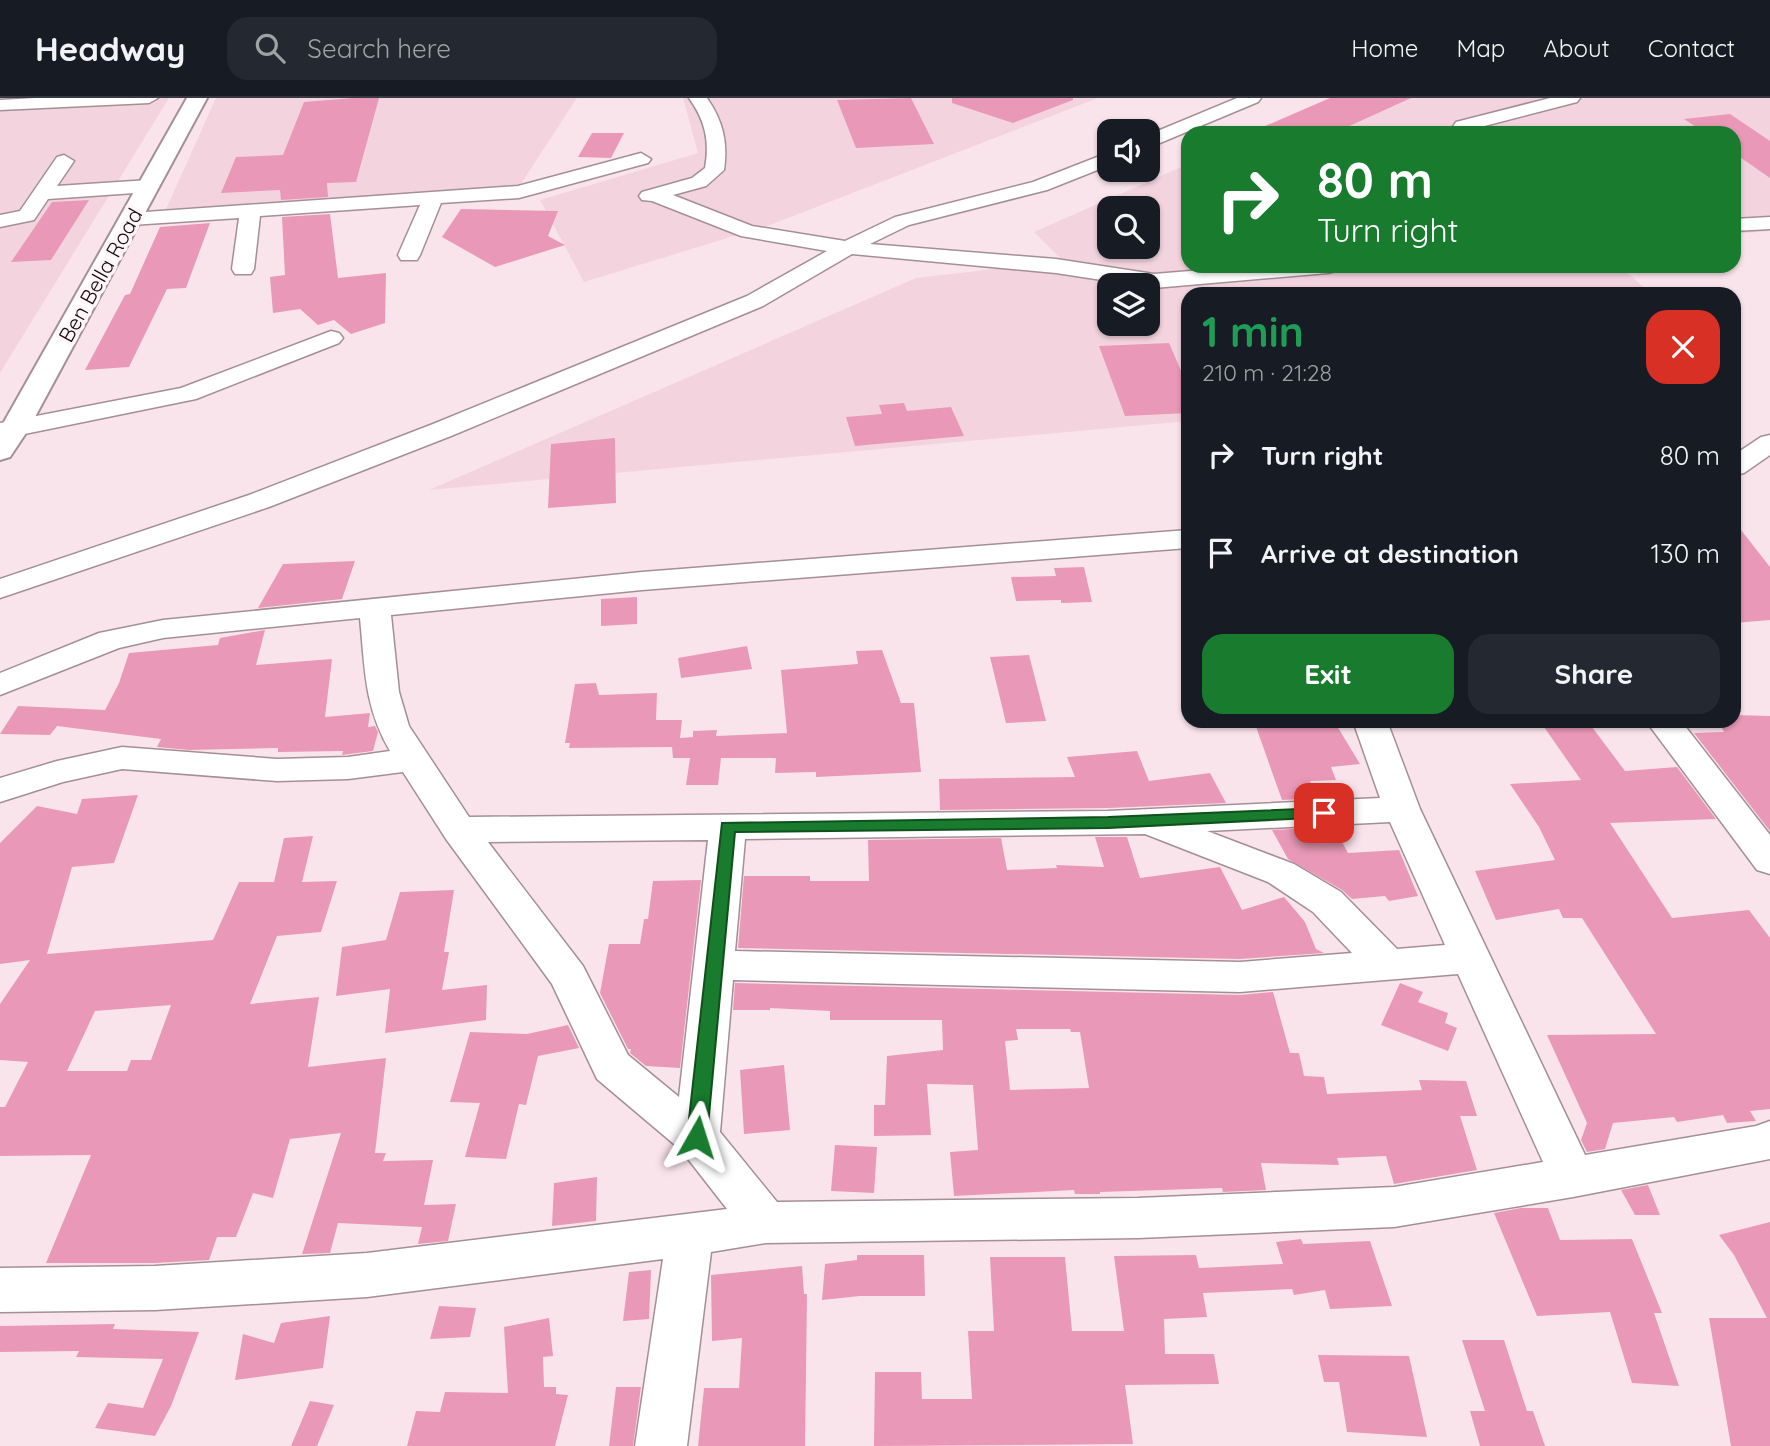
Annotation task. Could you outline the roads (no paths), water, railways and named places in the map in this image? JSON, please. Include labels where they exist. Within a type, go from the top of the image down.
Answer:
[{"type":"main road","name":"Ben Bella Road","points":[[5,437],[131,219],[197,98]]},
{"type":"street","points":[[0,105],[149,98]]},
{"type":"street","points":[[698,98],[718,137],[714,170],[699,182],[648,197],[748,232],[956,259],[1056,266],[1154,281],[1247,273]]},
{"type":"street","points":[[1186,126],[1252,98]]},
{"type":"street","points":[[1462,126],[1571,98]]},
{"type":"street","points":[[1160,137],[1181,128]]},
{"type":"street","points":[[131,219],[533,190],[641,159]]},
{"type":"street","points":[[0,221],[27,216],[64,161]]},
{"type":"street","points":[[0,589],[259,501],[343,466],[370,459],[755,300],[881,229],[902,221],[1040,186],[1097,163]]},
{"type":"street","points":[[42,193],[149,186]]},
{"type":"street","points":[[408,255],[433,199]]},
{"type":"street","points":[[243,269],[250,211]]},
{"type":"street","points":[[1741,225],[1770,223]]},
{"type":"street","points":[[5,437],[187,394],[331,338]]},
{"type":"street","points":[[1741,462],[1770,443]]},
{"type":"street","points":[[0,685],[110,640],[163,629],[656,579],[1181,540]]},
{"type":"street","points":[[375,609],[383,692],[392,726],[412,761],[459,830],[569,978],[612,1067],[697,1137],[766,1223]]},
{"type":"street","points":[[1373,728],[1402,809],[1573,1178]]},
{"type":"street","points":[[1668,728],[1770,861]]},
{"type":"street","points":[[0,790],[57,772],[122,758],[276,770],[348,768],[412,761]]},
{"type":"street","points":[[459,830],[1146,821],[1402,809]]},
{"type":"street","points":[[1146,821],[1281,873],[1326,902],[1388,965]]},
{"type":"street","points":[[697,1137],[727,827]]},
{"type":"street","points":[[714,965],[1240,978],[1471,958]]},
{"type":"street","points":[[0,1290],[155,1288],[367,1275],[690,1236],[766,1223],[1138,1218],[1394,1207],[1765,1150]]},
{"type":"street","points":[[661,1446],[690,1236]]}]
